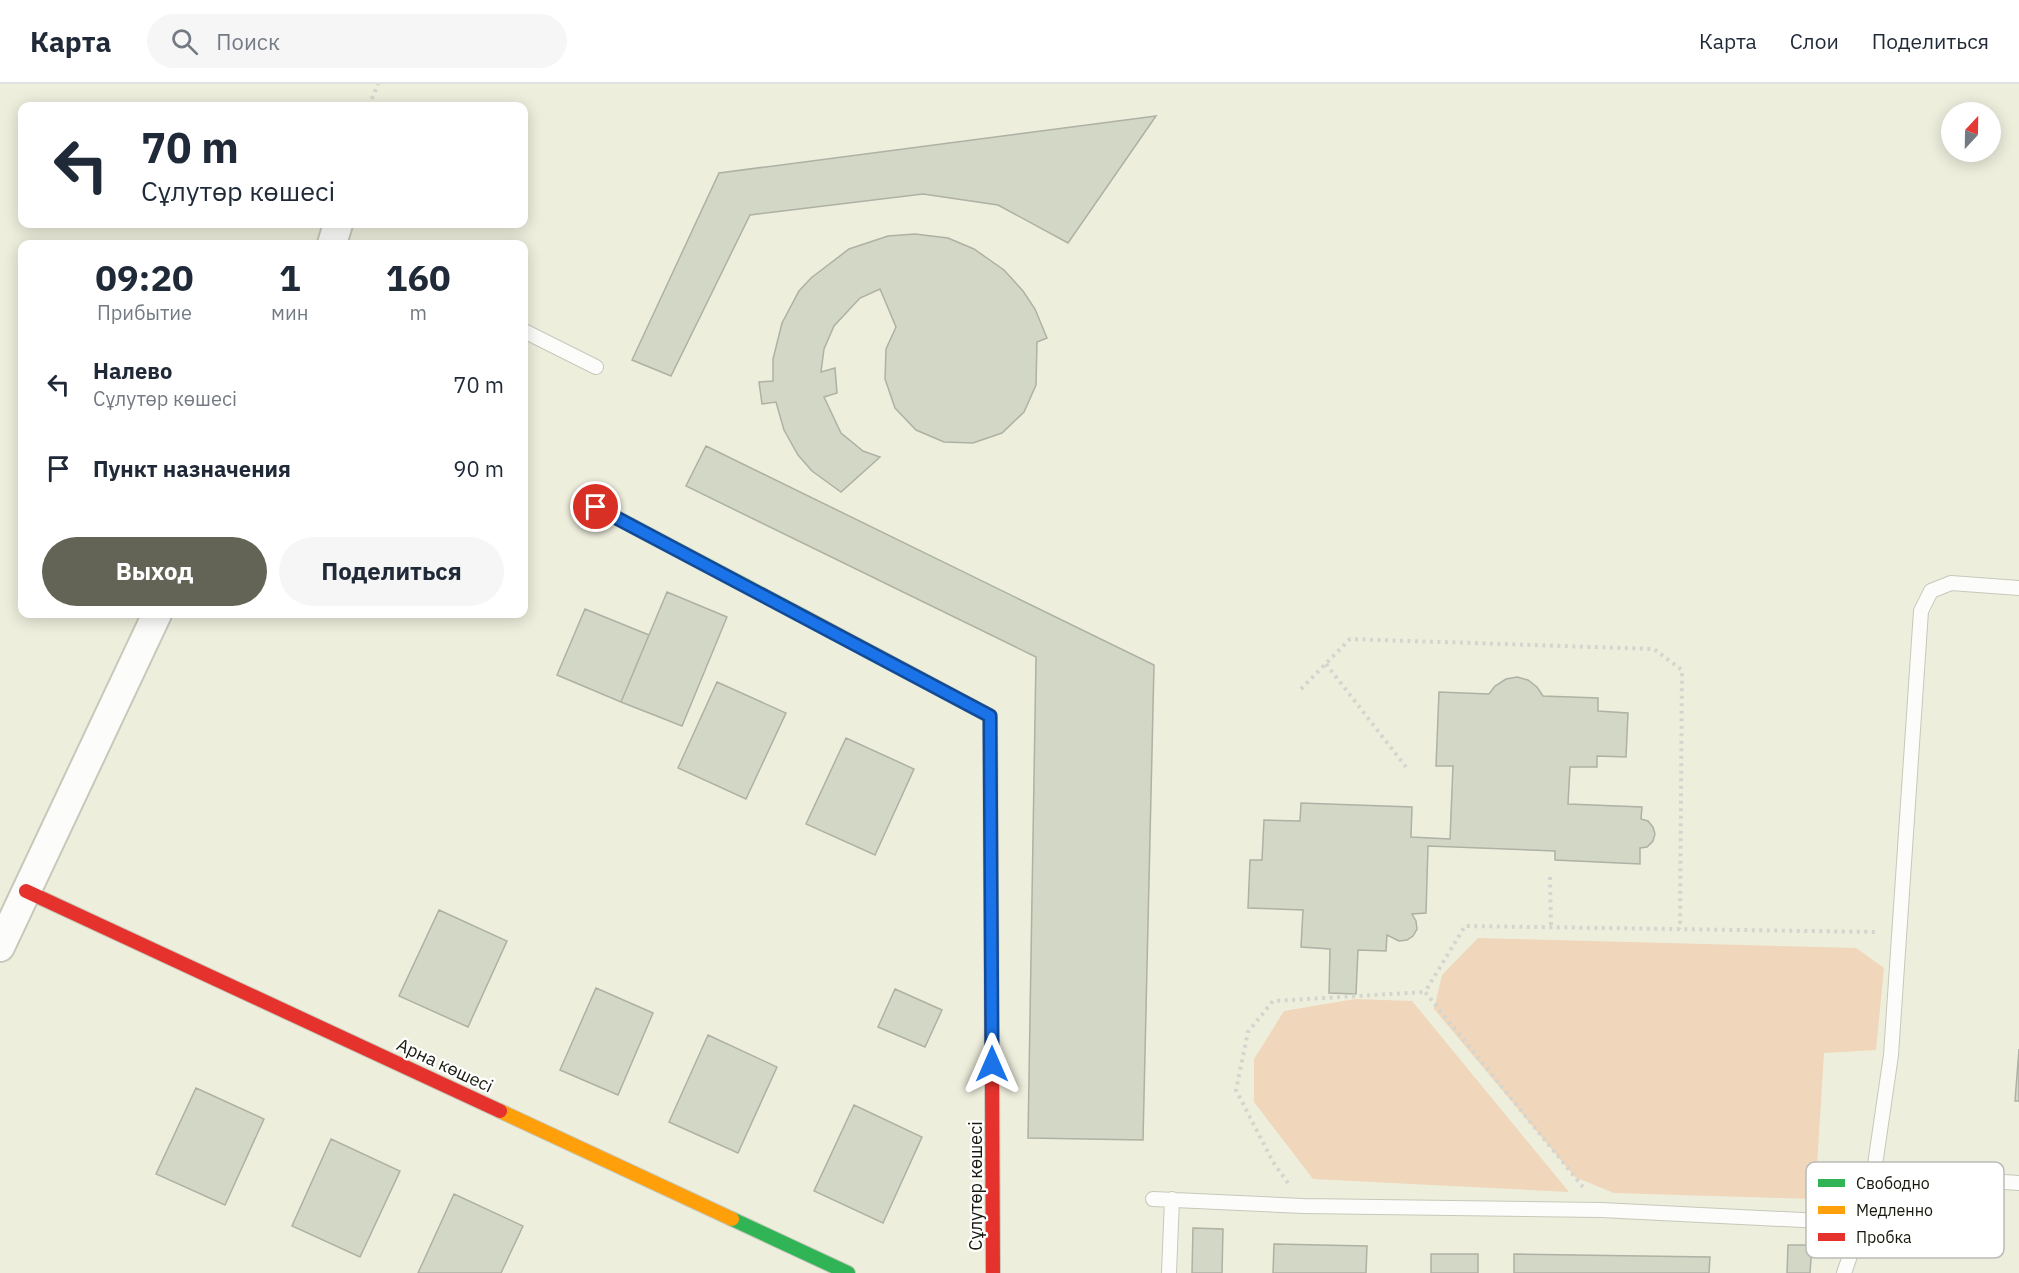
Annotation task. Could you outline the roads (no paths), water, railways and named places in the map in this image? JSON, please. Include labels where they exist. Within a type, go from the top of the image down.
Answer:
[{"type":"street","name":"Сұлутөр көшесі","points":[[596,507],[990,716],[993,1273]]},
{"type":"street","points":[[0,947],[155,618]]},
{"type":"street","name":"Арна көшесі","points":[[26,891],[848,1273]]},
{"type":"lane","points":[[528,333],[596,367]]},
{"type":"lane","points":[[1876,1162],[1891,1055],[1921,611],[1931,591],[1951,583],[2019,588]]},
{"type":"lane","points":[[2004,1182],[2019,1183]]},
{"type":"lane","points":[[1153,1199],[1303,1206],[1601,1210],[1806,1220]]},
{"type":"lane","points":[[1169,1273],[1172,1199]]},
{"type":"lane","points":[[1844,1273],[1849,1258]]}]
